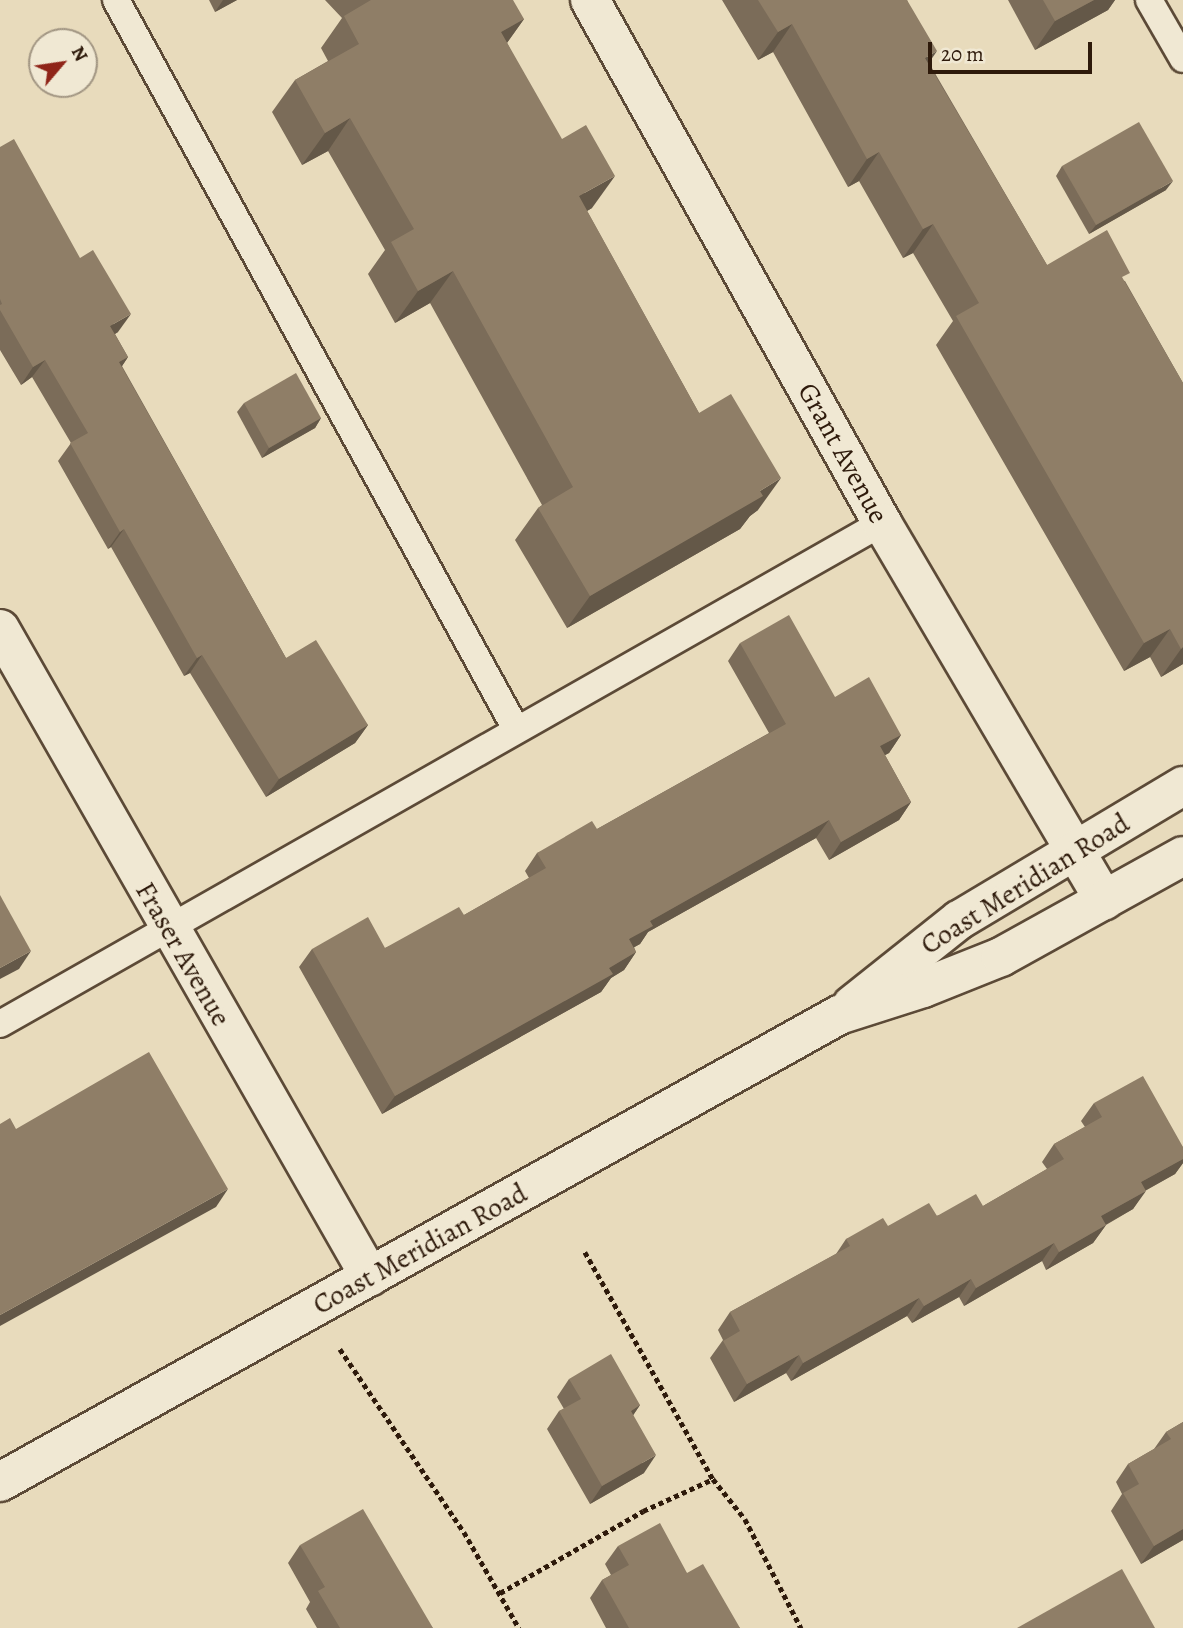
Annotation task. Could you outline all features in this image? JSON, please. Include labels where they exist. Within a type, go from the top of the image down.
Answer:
[{"type":"street","name":"Grant Avenue","points":[[590,0],[882,523],[1104,900]]},
{"type":"street","name":"Fraser Avenue","points":[[0,629],[168,928],[370,1277]]},
{"type":"street","name":"Coast Meridian Road","points":[[839,1016],[900,964],[959,920],[1183,786]]},
{"type":"street","name":"Coast Meridian Road","points":[[0,1482],[839,1016],[923,988],[1001,957],[1183,856]]},
{"type":"lane","points":[[116,0],[516,729]]},
{"type":"lane","points":[[1149,0],[1183,59]]},
{"type":"lane","points":[[0,1024],[882,523]]},
{"type":"path","points":[[585,1252],[713,1479],[745,1519],[801,1628]]},
{"type":"path","points":[[313,1309],[430,1481],[519,1628]]},
{"type":"path","points":[[500,1593],[643,1511],[713,1479]]},
{"type":"building","points":[[371,0],[513,0],[524,19],[501,32],[562,139],[586,125],[615,176],[579,196],[699,413],[731,394],[781,478],[760,491],[763,496],[590,596],[538,508],[573,487],[453,271],[418,291],[391,242],[414,229],[350,118],[325,133],[295,80],[359,44],[344,16]]},
{"type":"building","points":[[758,0],[907,0],[937,51],[925,58],[1047,265],[1107,230],[1130,273],[1122,277],[1183,383],[1181,649],[1170,629],[1144,643],[956,316],[979,303],[933,224],[923,229],[879,152],[867,159],[792,24],[778,32]]},
{"type":"building","points":[[1043,0],[1094,0],[1055,21]]},
{"type":"building","points":[[1139,122],[1173,181],[1096,225],[1062,166]]},
{"type":"building","points":[[14,139],[80,258],[93,250],[131,314],[110,326],[128,357],[119,362],[286,658],[316,640],[368,725],[279,779],[202,655],[197,658],[124,529],[120,532],[70,443],[88,433],[45,360],[33,367],[0,310],[0,147]]},
{"type":"building","points":[[296,373],[321,418],[269,448],[244,403]]},
{"type":"building","points":[[789,615],[835,697],[869,677],[901,735],[880,746],[911,802],[841,842],[829,820],[650,921],[653,926],[629,939],[636,952],[609,968],[613,974],[395,1096],[312,949],[368,917],[385,948],[459,907],[464,915],[546,868],[537,853],[592,821],[597,829],[786,724],[740,643]]},
{"type":"building","points":[[0,895],[31,951],[0,968]]},
{"type":"building","points":[[149,1052],[228,1189],[0,1315],[0,1124],[10,1118],[16,1129]]},
{"type":"building","points":[[1143,1076],[1183,1147],[1183,1159],[1141,1182],[1146,1191],[1101,1216],[1106,1225],[1059,1252],[1054,1243],[976,1288],[971,1279],[924,1306],[919,1298],[803,1363],[799,1355],[747,1384],[723,1341],[740,1331],[730,1312],[850,1246],[846,1239],[883,1218],[888,1226],[929,1203],[937,1216],[976,1194],[983,1206],[1064,1159],[1054,1144],[1102,1117],[1094,1103]]},
{"type":"building","points":[[611,1354],[640,1405],[631,1411],[656,1455],[602,1486],[559,1411],[581,1399],[569,1379]]},
{"type":"building","points":[[1183,1422],[1183,1529],[1154,1546],[1123,1493],[1139,1484],[1128,1464],[1171,1439],[1166,1432]]},
{"type":"building","points":[[363,1509],[433,1628],[340,1628],[318,1591],[325,1587],[300,1545]]},
{"type":"building","points":[[660,1523],[687,1573],[703,1564],[740,1628],[629,1628],[602,1580],[629,1565],[618,1546]]},
{"type":"building","points":[[1122,1569],[1155,1628],[1017,1628]]}]
